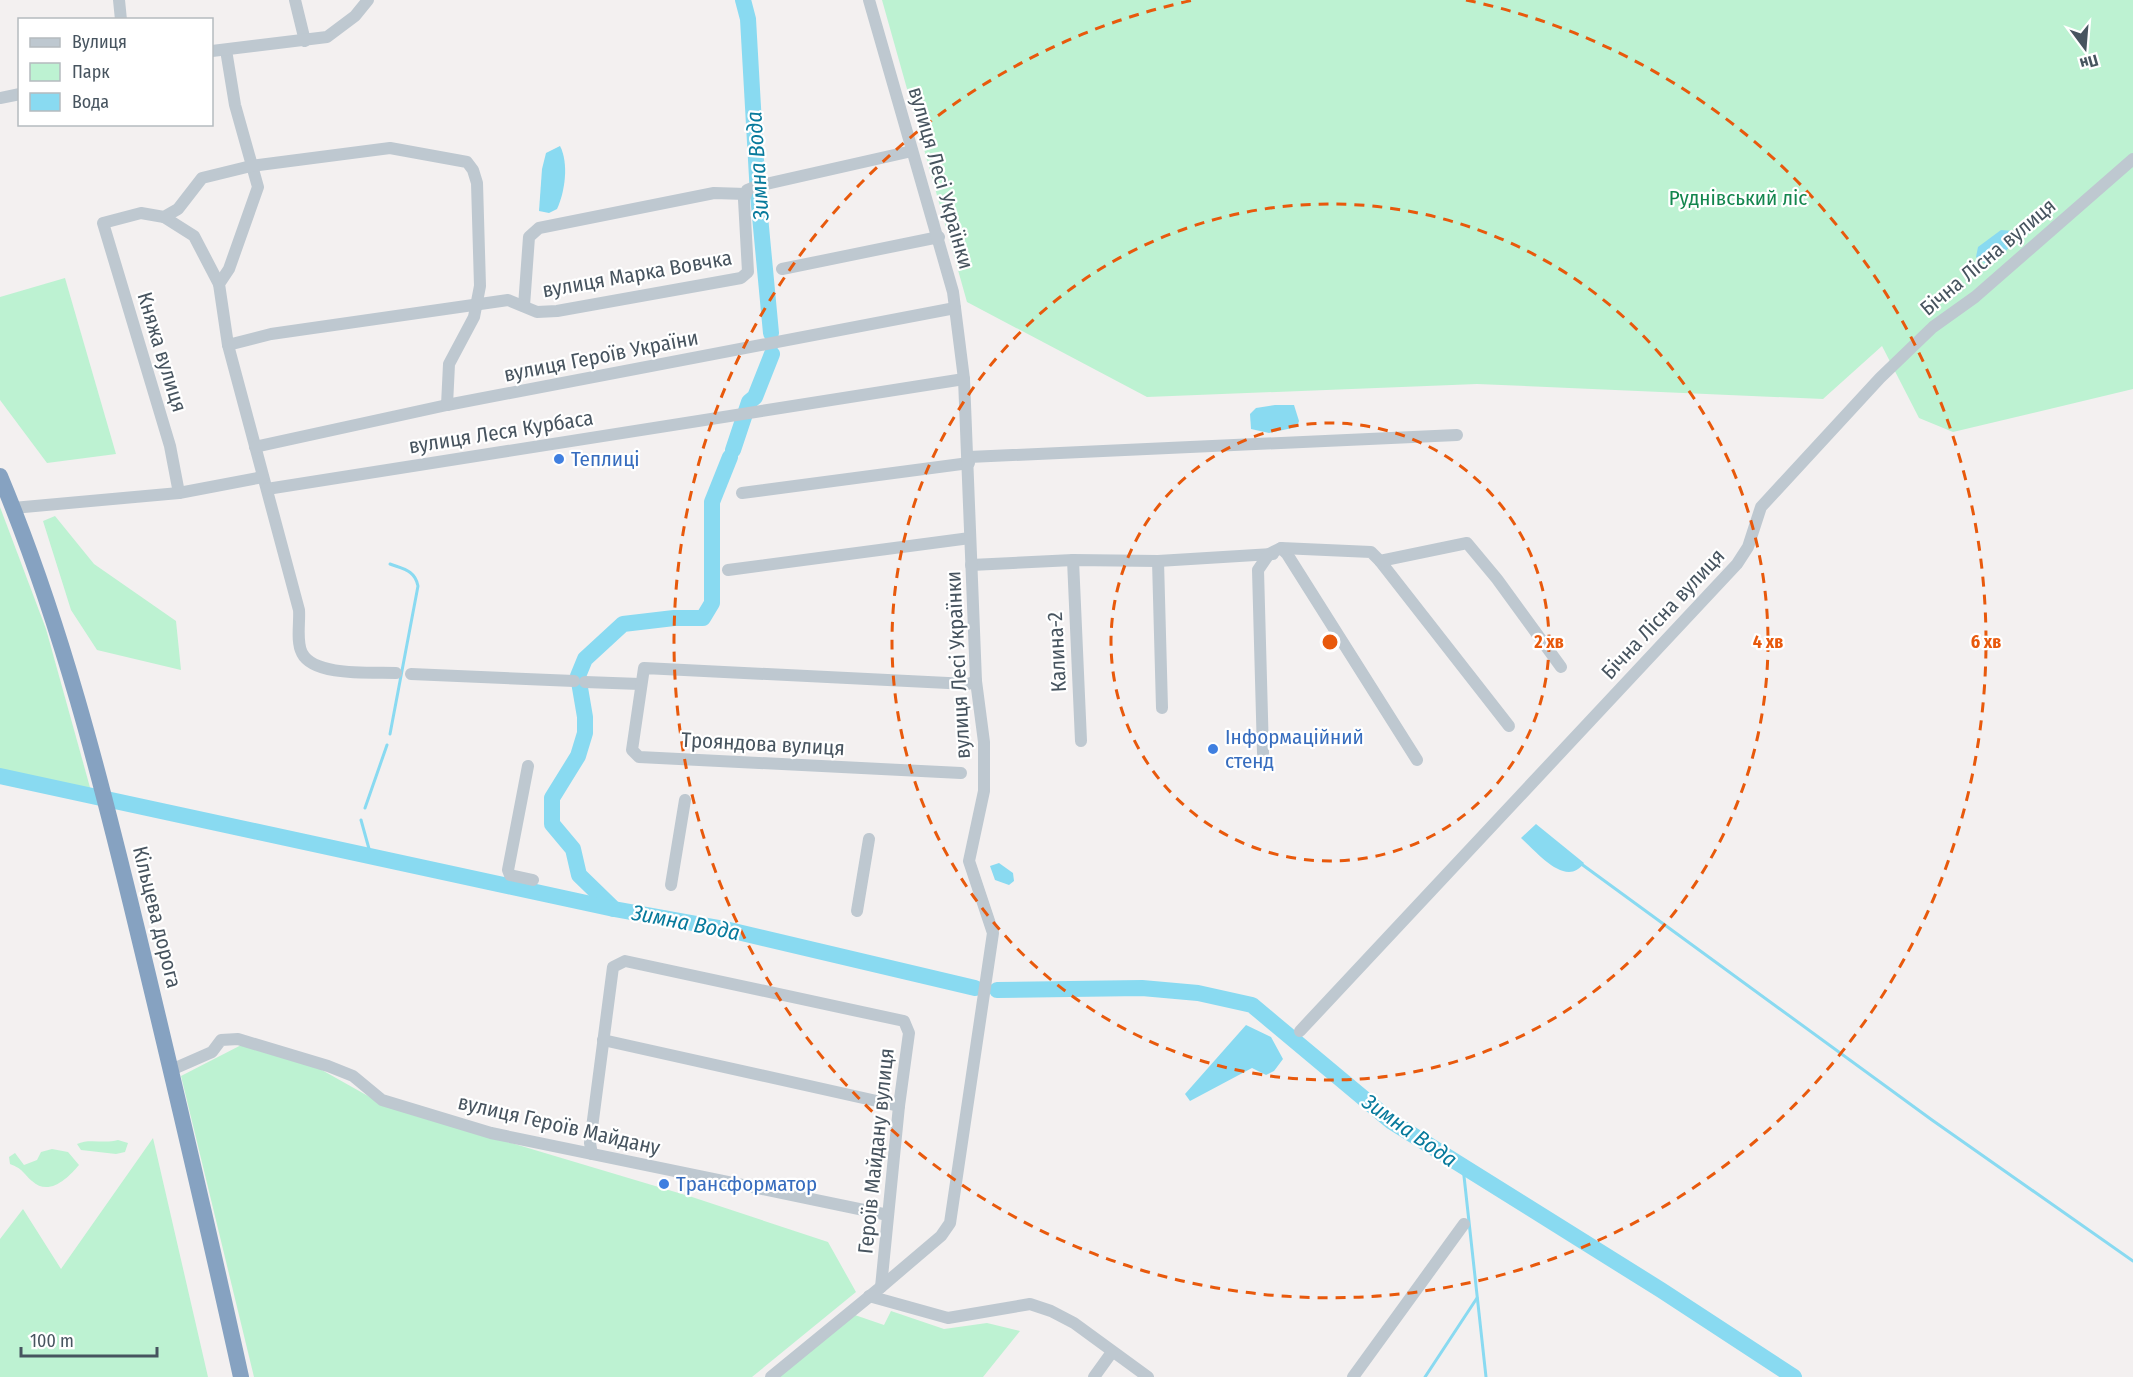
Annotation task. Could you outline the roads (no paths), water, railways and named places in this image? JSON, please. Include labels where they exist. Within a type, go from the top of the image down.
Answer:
[{"type":"highway","name":"Кільцева дорога","points":[[0,476],[64,654],[97,770],[171,1070],[242,1377]]},
{"type":"street","points":[[119,0],[122,18]]},
{"type":"street","points":[[296,0],[305,41]]},
{"type":"street","points":[[213,51],[327,37],[355,16],[368,0]]},
{"type":"street","name":"вулиця Лесі Українки","points":[[771,1377],[882,1287],[940,1236],[950,1223],[993,933],[969,861],[984,791],[984,742],[976,681],[969,460],[964,379],[956,308],[939,237],[868,0]]},
{"type":"street","points":[[219,284],[230,269],[258,187],[235,105],[226,50]]},
{"type":"street","points":[[0,98],[18,94]]},
{"type":"street","points":[[396,673],[322,669],[308,661],[300,651],[299,610],[228,345],[219,284],[194,236],[164,217],[178,209],[202,178],[251,166],[390,148],[467,162],[473,170],[477,183],[481,268],[478,304],[449,364],[447,405]]},
{"type":"street","points":[[524,306],[530,237],[539,228],[714,193],[746,194],[747,190],[759,185],[912,151]]},
{"type":"street","name":"Бічна Лісна вулиця","points":[[1300,1031],[1737,564],[1748,548],[1761,507],[1880,378],[1933,327],[1975,297],[2133,159]]},
{"type":"street","name":"вулиця Марка Вовчка","points":[[228,345],[272,334],[508,300],[537,312],[557,311],[741,278],[748,272],[744,201],[746,194]]},
{"type":"street","name":"Княжа вулиця","points":[[164,217],[141,213],[103,223],[170,446],[179,493]]},
{"type":"street","points":[[783,269],[939,237]]},
{"type":"street","name":"вулиця Героїв України","points":[[255,447],[447,405],[956,308]]},
{"type":"street","name":"вулиця Леся Курбаса","points":[[13,508],[265,483],[964,379]]},
{"type":"street","points":[[742,493],[969,460],[1457,435]]},
{"type":"street","points":[[728,570],[970,538]]},
{"type":"street","points":[[1380,561],[1467,543],[1497,579],[1561,667]]},
{"type":"street","points":[[971,566],[1073,560],[1158,561],[1279,552],[1371,552],[1509,726]]},
{"type":"street","points":[[1263,753],[1258,570],[1279,552]]},
{"type":"street","points":[[1279,552],[1418,760]]},
{"type":"street","name":"Калина-2","points":[[1073,560],[1081,741]]},
{"type":"street","points":[[1158,561],[1162,708]]},
{"type":"street","points":[[411,674],[640,684],[644,668],[969,684],[976,681]]},
{"type":"street","name":"Трояндова вулиця","points":[[640,684],[632,750],[639,757],[962,773]]},
{"type":"street","points":[[528,766],[508,870],[510,875],[533,880]]},
{"type":"street","points":[[671,885],[685,800]]},
{"type":"street","points":[[857,911],[869,839]]},
{"type":"street","name":"Героїв Майдану вулиця","points":[[603,1040],[613,967],[625,961],[904,1021],[909,1033],[899,1106],[882,1287]]},
{"type":"street","name":"вулиця Героїв Майдану","points":[[171,1070],[212,1052],[221,1040],[238,1040],[328,1066],[353,1076],[382,1100],[491,1133],[888,1215]]},
{"type":"street","points":[[592,1154],[590,1143],[603,1040],[899,1106]]},
{"type":"street","points":[[1353,1377],[1464,1224]]},
{"type":"street","points":[[869,1296],[948,1318],[1030,1304],[1074,1323],[1148,1377]]},
{"type":"street","points":[[1094,1377],[1112,1352]]},
{"type":"water","points":[[560,146],[565,169],[560,202],[557,209],[549,213],[539,211],[542,169],[546,153]]},
{"type":"water","points":[[2001,230],[2015,231],[2016,240],[2003,254],[1986,264],[1976,257],[1978,247]]},
{"type":"water","points":[[1294,405],[1299,421],[1297,427],[1269,433],[1251,429],[1250,414],[1256,408]]},
{"type":"water","points":[[1536,824],[1584,863],[1577,870],[1569,872],[1551,865],[1521,838]]},
{"type":"water","points":[[999,863],[1013,873],[1014,881],[1009,885],[995,880],[990,866]]},
{"type":"water","points":[[1246,1025],[1271,1037],[1283,1059],[1274,1071],[1266,1075],[1252,1068],[1190,1101],[1185,1094]]},
{"type":"waterway","name":"Зимна Вода","points":[[743,0],[748,19],[758,195],[771,333]]},
{"type":"waterway","name":"Зимна Вода","points":[[733,450],[749,402],[755,397],[772,354]]},
{"type":"waterway","name":"Зимна Вода","points":[[730,457],[712,502],[712,603],[703,618],[674,618],[623,624],[585,659],[578,676],[585,717],[585,733],[578,756],[552,798],[552,824],[573,849],[579,875],[614,909],[725,929],[975,988]]},
{"type":"waterway","points":[[390,564],[411,573],[418,586],[390,734]]},
{"type":"waterway","points":[[365,808],[387,745]]},
{"type":"waterway","points":[[0,776],[614,909]]},
{"type":"waterway","points":[[361,820],[371,856]]},
{"type":"waterway","points":[[1580,863],[1932,1120],[2133,1261]]},
{"type":"waterway","name":"Зимна Вода","points":[[997,990],[1142,988],[1198,993],[1252,1005],[1392,1122],[1661,1290],[1794,1377]]},
{"type":"waterway","points":[[1463,1167],[1486,1377]]},
{"type":"waterway","points":[[1425,1377],[1477,1298]]},
{"type":"place","name":"Теплиці","points":[[559,459]]},
{"type":"place","name":"Інформаційний стенд","points":[[1213,749]]},
{"type":"place","name":"Трансформатор","points":[[664,1184]]},
{"type":"park label","name":"Руднівський ліс","points":[[1738,198]]}]
